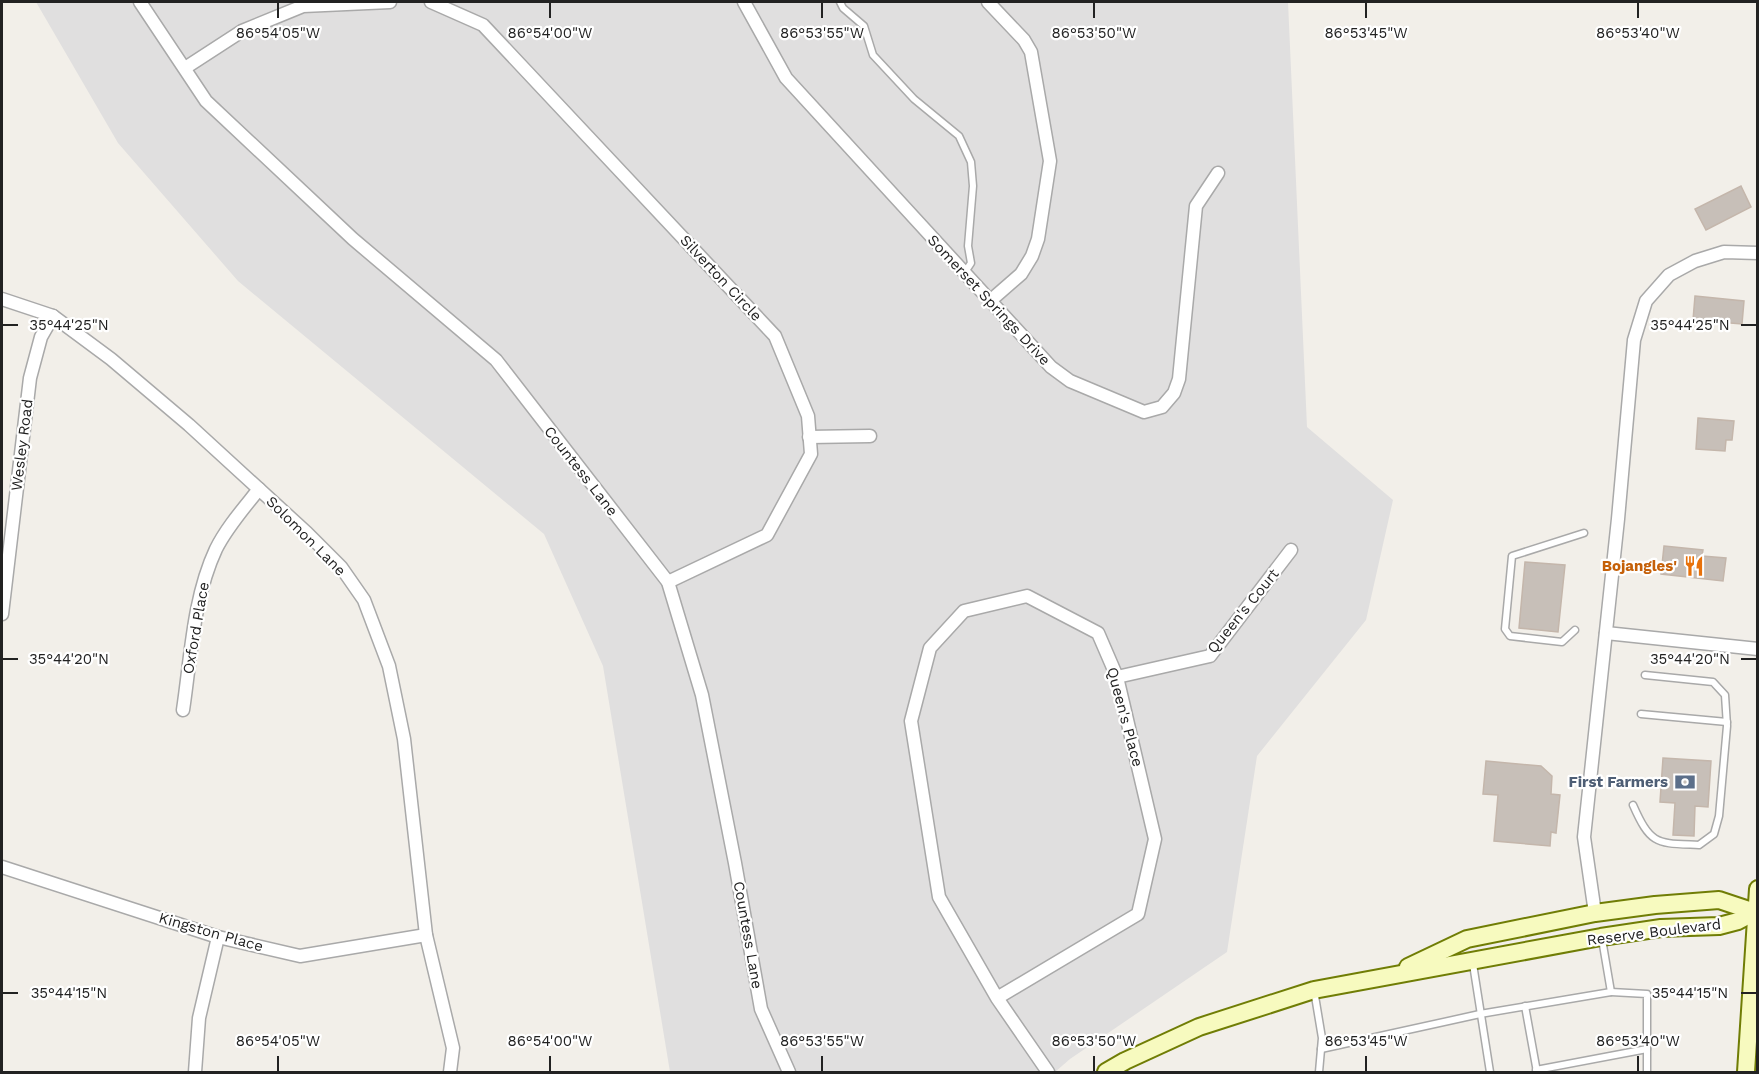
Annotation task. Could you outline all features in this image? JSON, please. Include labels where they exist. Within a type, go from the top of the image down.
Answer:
[{"type":"street","name":"Countess Lane","points":[[140,2],[206,101],[353,239],[496,360],[668,582],[702,695],[761,1009],[789,1072]]},
{"type":"street","points":[[185,68],[242,31],[303,6],[390,2]]},
{"type":"street","name":"Silverton Circle","points":[[431,2],[483,25],[775,336],[808,416],[811,454],[767,535],[668,582]]},
{"type":"street","name":"Somerset Springs Drive","points":[[744,2],[786,78],[1051,367],[1070,381],[1144,412],[1162,407],[1174,393],[1179,379],[1196,206],[1218,173]]},
{"type":"street","points":[[988,2],[1024,40],[1031,52],[1050,161],[1038,239],[1032,256],[1021,274],[990,301]]},
{"type":"street","points":[[1601,937],[1595,914],[1584,837],[1634,340],[1646,301],[1669,275],[1695,261],[1724,252],[1758,253]]},
{"type":"street","name":"Solomon Lane","points":[[2,299],[53,316],[111,359],[259,489],[341,567],[364,600],[389,666],[404,739],[426,935],[453,1048],[450,1072]]},
{"type":"street","name":"Wesley Road","points":[[2,614],[30,378],[41,337],[53,316]]},
{"type":"street","points":[[809,437],[870,436]]},
{"type":"street","name":"Oxford Place","points":[[183,711],[199,595],[204,578],[231,524],[259,489]]},
{"type":"street","name":"Queen's Court","points":[[1117,677],[1210,656],[1292,550]]},
{"type":"street","name":"Queen's Place","points":[[997,998],[1138,914],[1155,838],[1117,677],[1098,633],[1027,596],[964,610],[930,648],[911,721],[939,897],[997,998],[1048,1072]]},
{"type":"street","points":[[1606,633],[1758,649]]},
{"type":"street","name":"Kingston Place","points":[[2,867],[218,937],[300,956],[426,935]]},
{"type":"street","points":[[1746,1072],[1758,889]]},
{"type":"street","name":"Reserve Boulevard","points":[[1392,974],[1467,939],[1595,914],[1655,905],[1719,900],[1756,912]]},
{"type":"street","name":"Reserve Boulevard","points":[[1106,1072],[1199,1027],[1314,990],[1392,974],[1473,963],[1601,937],[1661,928],[1719,926],[1738,921],[1756,912]]},
{"type":"street","points":[[195,1072],[199,1018],[218,937]]},
{"type":"lane","points":[[840,2],[843,8],[864,26],[873,55],[914,99],[959,136],[971,162],[973,186],[968,246],[971,263],[964,273]]},
{"type":"lane","points":[[1575,630],[1562,642],[1510,636],[1505,629],[1512,556],[1584,533]]},
{"type":"lane","points":[[1633,805],[1643,829],[1660,843],[1699,846],[1714,834],[1719,816],[1727,724],[1725,695],[1713,682],[1645,675]]},
{"type":"lane","points":[[1641,714],[1727,724]]},
{"type":"lane","points":[[1601,937],[1611,992]]},
{"type":"lane","points":[[1473,963],[1491,1072]]},
{"type":"lane","points":[[1314,990],[1322,1038],[1319,1072]]},
{"type":"lane","points":[[1321,1049],[1525,1006],[1611,992],[1647,994],[1647,1072]]},
{"type":"lane","points":[[1525,1006],[1537,1071],[1647,1049]]},
{"type":"shaded area","points":[[36,2],[1288,2],[1307,427],[1393,500],[1366,620],[1257,756],[1227,952],[1070,1059],[1055,1072],[670,1072],[603,666],[544,534],[238,281],[118,143]]},
{"type":"building","points":[[1741,186],[1751,207],[1706,230],[1695,209]]},
{"type":"building","points":[[1695,296],[1744,301],[1742,324],[1693,320]]},
{"type":"building","points":[[1698,418],[1734,421],[1732,440],[1726,440],[1725,451],[1696,449]]},
{"type":"building","name":"Bojangles'","points":[[1664,546],[1703,550],[1702,556],[1726,558],[1723,581],[1661,574]]},
{"type":"building","points":[[1525,562],[1565,565],[1558,632],[1519,628]]},
{"type":"building","name":"First Farmers","points":[[1663,758],[1711,761],[1708,807],[1695,806],[1694,836],[1673,835],[1675,803],[1660,802]]},
{"type":"building","points":[[1486,761],[1541,766],[1552,776],[1551,794],[1560,795],[1556,833],[1551,832],[1550,846],[1494,841],[1498,795],[1483,794]]},
{"type":"place","name":"Bojangles'","points":[[1694,566]]},
{"type":"place","name":"First Farmers","points":[[1685,782]]}]
